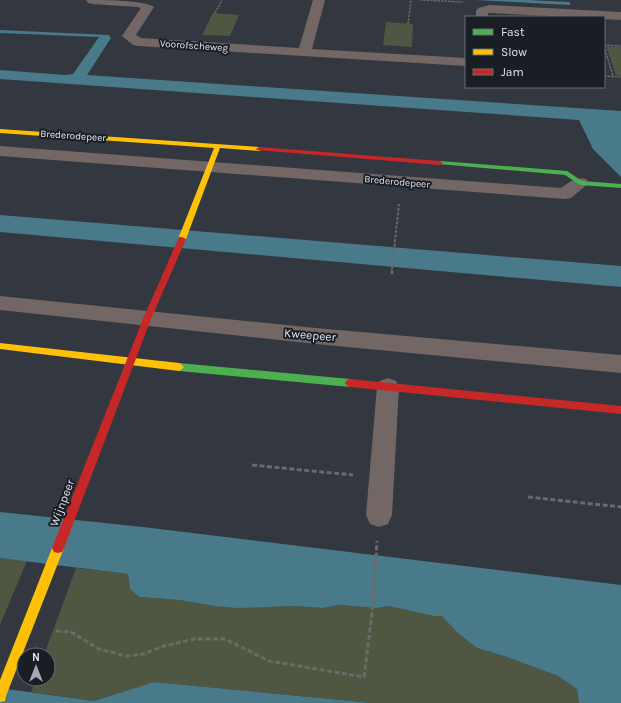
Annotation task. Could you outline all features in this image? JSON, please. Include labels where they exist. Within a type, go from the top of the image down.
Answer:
[{"type":"street","name":"Voorofscheweg","points":[[92,0],[140,1],[148,7],[129,36],[138,42],[465,62]]},
{"type":"street","points":[[304,53],[319,0]]},
{"type":"street","points":[[590,0],[595,15]]},
{"type":"street","points":[[486,13],[621,16]]},
{"type":"street","name":"Brederodepeer","points":[[0,131],[568,173],[580,184],[565,194],[0,151]]},
{"type":"street","points":[[147,319],[190,220],[218,146]]},
{"type":"street","points":[[580,184],[619,186]]},
{"type":"street","name":"Kweepeer","points":[[0,303],[147,319],[621,364]]},
{"type":"street","name":"Wijnpeer","points":[[0,696],[147,319]]},
{"type":"street","points":[[0,346],[131,362],[621,410]]},
{"type":"street","points":[[379,515],[388,387]]},
{"type":"path","points":[[215,13],[222,0]]},
{"type":"path","points":[[408,24],[411,0]]},
{"type":"path","points":[[420,0],[477,3],[486,13]]},
{"type":"path","points":[[605,45],[621,46]]},
{"type":"path","points":[[605,48],[613,76]]},
{"type":"path","points":[[605,76],[621,77]]},
{"type":"path","points":[[392,274],[398,204],[419,206],[418,184]]},
{"type":"path","points":[[252,465],[382,478]]},
{"type":"path","points":[[528,497],[621,507]]},
{"type":"path","points":[[26,629],[72,632],[99,649],[126,656],[143,654],[164,646],[195,639],[225,639],[269,661],[364,677],[372,614],[376,556]]},
{"type":"green space","points":[[213,13],[239,15],[230,36],[202,35]]},
{"type":"green space","points":[[386,22],[413,24],[412,47],[383,45]]},
{"type":"green space","points":[[606,46],[621,47],[621,76],[616,75]]},
{"type":"green space","points":[[0,558],[27,561],[0,625]]},
{"type":"green space","points":[[76,568],[128,574],[130,589],[139,597],[179,600],[215,606],[293,606],[323,608],[339,605],[377,608],[388,606],[434,616],[442,616],[477,648],[504,656],[558,676],[577,689],[579,703],[372,703],[154,682],[94,701],[31,692],[33,687],[56,687],[56,647],[47,647]]},
{"type":"water","points":[[475,0],[570,2],[570,5]]},
{"type":"water","points":[[0,30],[109,35],[111,38],[87,75],[621,111],[621,177],[593,149],[579,120],[0,79],[0,70],[65,75],[73,74],[99,37],[0,33]]},
{"type":"water","points":[[0,215],[621,266],[621,287],[0,232]]},
{"type":"water","points":[[0,512],[143,527],[621,585],[621,703],[579,703],[577,689],[558,676],[504,656],[477,648],[457,632],[442,616],[434,616],[388,606],[377,608],[339,605],[323,608],[293,606],[238,608],[179,600],[139,597],[130,589],[128,574],[0,558]]},
{"type":"water","points":[[154,682],[372,703],[0,703],[0,688],[94,701]]},
{"type":"traffic: fast","points":[[440,163],[567,173],[580,183],[621,186]]},
{"type":"traffic: fast","points":[[179,367],[350,383]]},
{"type":"traffic: slow","points":[[0,131],[259,149]]},
{"type":"traffic: slow","points":[[182,239],[218,146]]},
{"type":"traffic: slow","points":[[0,346],[179,367]]},
{"type":"traffic: slow","points":[[0,696],[58,548]]},
{"type":"traffic: jam","points":[[259,149],[440,163]]},
{"type":"traffic: jam","points":[[58,548],[147,319],[182,239]]},
{"type":"traffic: jam","points":[[350,383],[621,410]]}]
